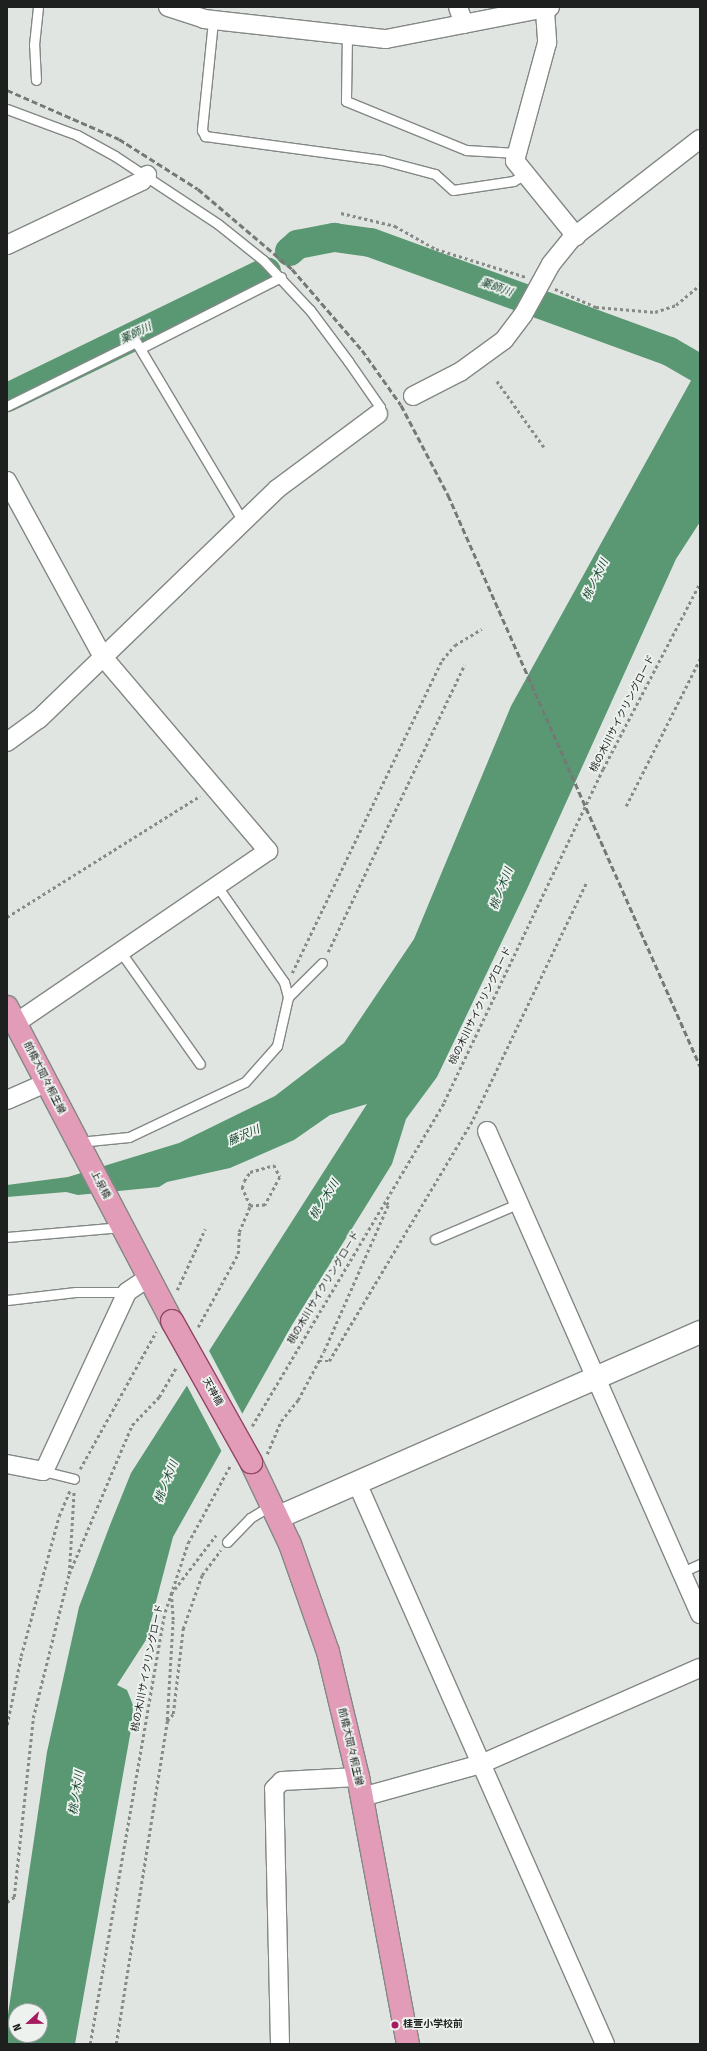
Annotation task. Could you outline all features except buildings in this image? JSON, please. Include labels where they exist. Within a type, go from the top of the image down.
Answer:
[{"type":"main road","name":"前橋大間々桐生線","points":[[11,1015],[79,1146]]},
{"type":"main road","name":"上泉橋","points":[[79,1146],[120,1224]]},
{"type":"main road","points":[[120,1224],[170,1316]]},
{"type":"main road","name":"天神橋","points":[[170,1316],[249,1461]]},
{"type":"main road","name":"前橋大間々桐生線","points":[[249,1461],[276,1511],[316,1613],[360,1787],[408,2044]]},
{"type":"street","points":[[168,7],[213,21],[386,39],[461,15],[547,9],[547,43],[516,152],[515,161],[524,175],[576,236]]},
{"type":"street","points":[[413,396],[487,354],[504,340],[523,315],[539,285],[576,236],[700,139]]},
{"type":"street","points":[[7,245],[142,181],[146,174]]},
{"type":"street","points":[[7,742],[39,719],[242,520],[294,475],[378,414]]},
{"type":"street","points":[[7,481],[103,657],[268,852],[120,951],[11,1015]]},
{"type":"street","points":[[7,1100],[46,1083]]},
{"type":"street","points":[[488,1131],[517,1204],[597,1378],[700,1614]]},
{"type":"street","points":[[7,1464],[47,1472],[127,1292],[149,1277]]},
{"type":"street","points":[[276,1511],[357,1483],[700,1332]]},
{"type":"street","points":[[357,1483],[605,2044]]},
{"type":"street","points":[[280,2044],[274,1789],[282,1781],[360,1787],[481,1764],[700,1668]]},
{"type":"lane","points":[[36,80],[34,45],[38,7]]},
{"type":"lane","points":[[213,21],[202,130],[205,136],[382,160],[434,174],[453,190],[513,181],[524,175]]},
{"type":"lane","points":[[347,35],[346,101],[466,150],[516,152]]},
{"type":"lane","points":[[7,109],[77,135],[146,174],[218,224],[281,276],[348,361],[380,407],[378,414]]},
{"type":"lane","points":[[141,348],[281,276]]},
{"type":"lane","points":[[7,406],[136,342],[141,348],[242,520]]},
{"type":"lane","points":[[217,886],[286,992]]},
{"type":"lane","points":[[120,951],[200,1064]]},
{"type":"lane","points":[[79,1146],[130,1137],[245,1082],[277,1046],[286,992],[322,963]]},
{"type":"lane","points":[[435,1239],[517,1204]]},
{"type":"lane","points":[[7,1237],[120,1224]]},
{"type":"lane","points":[[7,1300],[83,1292],[127,1292]]},
{"type":"lane","points":[[47,1472],[74,1479]]},
{"type":"lane","points":[[227,1542],[250,1518],[276,1511]]},
{"type":"lane","points":[[682,1572],[700,1564]]},
{"type":"path","points":[[341,214],[395,226],[436,249],[539,285],[596,307],[629,312],[655,312],[676,305],[700,285]]},
{"type":"path","points":[[497,381],[544,447]]},
{"type":"path","name":"桃の木川サイクリングロード","points":[[249,1432],[444,1102],[603,769],[700,583]]},
{"type":"path","points":[[286,992],[442,660],[455,646],[482,629]]},
{"type":"path","points":[[626,806],[700,659]]},
{"type":"path","points":[[322,963],[464,665]]},
{"type":"path","points":[[7,917],[214,788]]},
{"type":"path","points":[[319,1361],[328,1361],[473,1119],[586,884]]},
{"type":"path","name":"桃の木川サイクリングロード","points":[[90,2044],[165,1612],[188,1543],[249,1461],[319,1361],[388,1205],[385,1200]]},
{"type":"path","points":[[7,1725],[21,1656],[57,1524],[74,1479],[170,1316],[205,1229]]},
{"type":"path","points":[[7,1902],[14,1897],[33,1718],[69,1574],[74,1479]]},
{"type":"path","points":[[116,2044],[167,1721],[173,1620],[171,1594],[206,1544],[223,1530]]},
{"type":"path","points":[[167,1721],[173,1714],[183,1629],[192,1598],[202,1576],[227,1542]]},
{"type":"water","points":[[690,354],[700,355],[700,522],[676,559],[527,889],[437,1077],[406,1119],[392,1164],[292,1325],[173,1537],[146,1640],[117,1685],[127,1690],[133,1705],[132,1724],[75,2044],[7,2044],[8,2014],[8,2043],[48,2043],[48,2003],[10,2003],[47,1752],[79,1607],[110,1525],[131,1473],[367,1104],[330,1115],[294,1140],[230,1168],[167,1182],[159,1187],[78,1195],[66,1192],[7,1197],[7,1185],[68,1177],[179,1143],[275,1096],[344,1043],[414,939],[511,706],[693,377],[683,358]]},
{"type":"pier","points":[[207,1347],[243,1415],[222,1452],[185,1382]]},
{"type":"waterway","name":"薬師川","points":[[289,251],[297,244],[334,237],[370,242],[669,351],[700,369]]},
{"type":"waterway","name":"薬師川","points":[[7,397],[266,271]]},
{"type":"railway","points":[[7,90],[119,139],[198,189],[292,269],[362,350],[401,405],[448,495],[700,1066]]},
{"type":"place","name":"桂萱小学校前","points":[[395,2025]]},
{"type":"water label","name":"桃ノ木川","points":[[596,580]]},
{"type":"water label","name":"桃ノ木川","points":[[502,889]]},
{"type":"water label","name":"藤沢川","points":[[244,1136]]},
{"type":"water label","name":"桃ノ木川","points":[[325,1200]]},
{"type":"water label","name":"桃ノ木川","points":[[167,1482]]},
{"type":"water label","name":"桃ノ木川","points":[[77,1793]]}]
